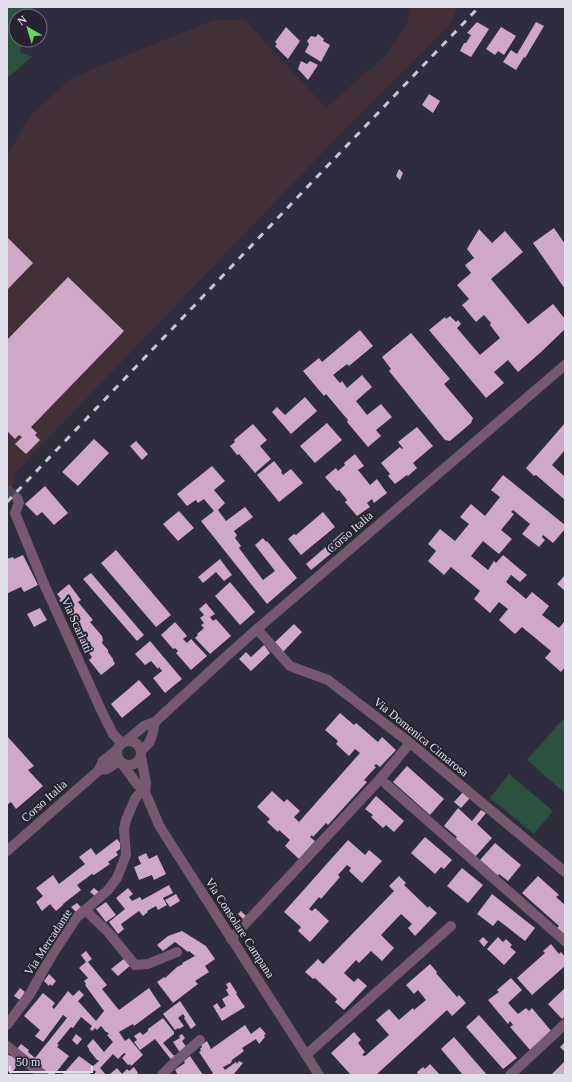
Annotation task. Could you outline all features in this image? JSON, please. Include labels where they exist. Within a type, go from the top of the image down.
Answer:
[{"type":"street","name":"Corso Italia","points":[[7,851],[100,770],[103,761],[121,745],[144,726],[155,722],[257,629],[565,365]]},
{"type":"street","name":"Via Scarlatti","points":[[17,498],[19,503],[15,513],[44,584],[102,712],[113,734],[121,745]]},
{"type":"street","name":"Via Domenica Cimarosa","points":[[257,629],[290,666],[328,680],[410,743],[565,872]]},
{"type":"street","points":[[141,754],[140,747],[134,742],[121,745],[117,758],[121,763],[131,766],[138,762],[152,736],[155,722]]},
{"type":"street","points":[[231,939],[381,778],[410,743]]},
{"type":"street","name":"Via Consolare Campana","points":[[141,754],[146,783],[145,792]]},
{"type":"street","name":"Corso Italia","points":[[100,770],[107,769],[121,763]]},
{"type":"street","name":"Via Consolare Campana","points":[[121,763],[145,792],[159,825],[319,1075]]},
{"type":"street","points":[[386,784],[565,941]]},
{"type":"street","name":"Via Mercadante","points":[[7,1024],[30,994],[52,955],[77,917],[108,890],[117,878],[126,855],[124,829],[126,820],[135,798],[145,792]]},
{"type":"street","points":[[85,910],[108,932],[136,965],[148,964],[177,952]]},
{"type":"street","points":[[306,1055],[451,926]]},
{"type":"street","points":[[510,1075],[565,1024]]},
{"type":"street","points":[[162,1075],[200,1040]]},
{"type":"street","points":[[7,1046],[43,1075]]},
{"type":"shaded area","points":[[410,7],[458,7],[449,26],[347,127],[13,475],[17,480],[7,490],[7,155],[31,115],[68,81],[95,68],[214,20],[245,20],[326,108],[386,55],[401,34],[409,18]]},
{"type":"green space","points":[[7,7],[34,7],[8,8],[8,48],[21,48],[20,52],[32,57],[7,78]]},
{"type":"green space","points":[[565,717],[565,793],[527,760]]},
{"type":"green space","points":[[509,774],[553,811],[534,834],[490,798]]},
{"type":"building","points":[[477,22],[489,29],[471,57],[460,51],[464,43],[466,43],[471,35],[467,33]]},
{"type":"building","points":[[536,22],[544,26],[516,70],[503,62],[511,50],[517,54]]},
{"type":"building","points":[[286,27],[300,41],[288,59],[275,46],[277,44],[275,42]]},
{"type":"building","points":[[501,27],[516,36],[504,55],[498,51],[495,55],[486,49]]},
{"type":"building","points":[[318,34],[324,39],[323,41],[330,45],[321,62],[305,52],[309,44],[307,41],[311,36],[316,37]]},
{"type":"building","points":[[301,61],[307,64],[310,61],[318,65],[308,80],[298,69]]},
{"type":"building","points":[[429,94],[440,101],[433,113],[422,105]]},
{"type":"building","points":[[399,169],[403,173],[400,180],[396,176]]},
{"type":"building","points":[[554,228],[565,244],[565,289],[533,243]]},
{"type":"building","points":[[479,229],[492,243],[505,231],[523,252],[491,279],[528,324],[553,304],[565,319],[565,329],[518,372],[508,360],[494,372],[504,383],[486,398],[429,330],[445,317],[446,319],[450,316],[456,322],[458,320],[461,324],[457,328],[480,355],[500,338],[484,315],[476,322],[462,305],[469,299],[457,285],[471,273],[465,265],[474,258],[467,249]]},
{"type":"building","points":[[7,237],[33,263],[7,290]]},
{"type":"building","points":[[68,277],[124,331],[31,427],[37,433],[35,435],[40,440],[26,454],[15,444],[22,437],[19,435],[15,439],[7,431],[7,340]]},
{"type":"building","points":[[360,330],[373,346],[349,366],[347,364],[333,375],[340,383],[342,381],[347,388],[362,375],[372,387],[356,401],[367,415],[381,404],[392,417],[376,430],[381,436],[368,447],[326,394],[324,396],[303,371],[319,358],[322,362]]},
{"type":"building","points":[[411,333],[450,379],[444,384],[473,418],[471,423],[450,441],[445,440],[389,371],[391,369],[382,357]]},
{"type":"building","points":[[305,397],[317,411],[291,434],[272,412],[277,407],[285,415]]},
{"type":"building","points":[[327,423],[342,440],[315,463],[300,446]]},
{"type":"building","points":[[565,423],[565,450],[552,465],[565,477],[565,500],[526,468]]},
{"type":"building","points":[[253,424],[267,440],[260,446],[271,459],[255,473],[230,446],[235,442],[234,440]]},
{"type":"building","points":[[417,427],[433,446],[413,463],[417,468],[395,484],[388,476],[390,474],[381,463],[400,447],[402,449],[403,448],[398,442]]},
{"type":"building","points":[[94,439],[109,453],[78,486],[62,472]]},
{"type":"building","points":[[136,441],[148,454],[142,460],[130,446]]},
{"type":"building","points":[[355,454],[364,466],[358,470],[370,485],[377,479],[387,493],[374,503],[372,499],[367,503],[370,507],[357,516],[345,502],[347,500],[339,490],[337,491],[325,477],[336,468],[338,471],[345,465],[344,463]]},
{"type":"building","points":[[274,461],[282,471],[281,472],[283,475],[291,469],[303,483],[279,502],[257,475]]},
{"type":"building","points":[[212,466],[225,481],[214,490],[225,503],[218,510],[226,521],[245,507],[253,517],[234,531],[237,535],[235,538],[241,546],[239,548],[263,580],[275,571],[255,545],[263,538],[297,578],[267,604],[201,521],[214,511],[204,499],[198,503],[196,500],[187,506],[177,494]]},
{"type":"building","points":[[503,475],[565,525],[565,529],[553,543],[543,535],[542,537],[545,540],[539,547],[522,534],[530,524],[513,510],[511,512],[514,514],[501,530],[512,539],[499,554],[483,541],[471,556],[488,570],[494,561],[496,563],[503,555],[527,575],[520,582],[511,575],[506,582],[526,599],[532,592],[549,606],[542,615],[559,628],[565,621],[565,667],[561,672],[545,658],[551,651],[522,627],[515,634],[499,620],[508,609],[499,602],[490,613],[474,599],[480,591],[451,567],[444,575],[428,561],[436,551],[428,544],[440,529],[455,541],[469,524],[460,517],[471,504],[485,516],[500,497],[491,490]]},
{"type":"building","points":[[45,486],[68,513],[54,525],[42,512],[37,516],[25,504]]},
{"type":"building","points":[[179,511],[194,528],[178,541],[163,524]]},
{"type":"building","points":[[323,512],[335,527],[301,555],[288,539],[294,534],[296,535]]},
{"type":"building","points":[[343,532],[348,537],[339,547],[311,570],[306,564]]},
{"type":"building","points":[[116,550],[171,615],[156,627],[101,563]]},
{"type":"building","points":[[23,555],[38,585],[24,592],[21,587],[8,593],[7,559],[13,557],[14,559]]},
{"type":"building","points":[[220,559],[232,575],[224,581],[216,572],[203,583],[198,577]]},
{"type":"building","points":[[91,573],[144,635],[137,641],[83,579]]},
{"type":"building","points":[[565,575],[565,591],[557,584]]},
{"type":"building","points":[[230,582],[255,612],[240,625],[215,596]]},
{"type":"building","points":[[69,584],[81,600],[78,602],[93,620],[90,622],[102,636],[102,643],[108,650],[115,664],[101,675],[89,660],[92,657],[77,638],[79,636],[72,624],[73,622],[64,609],[66,608],[59,600],[61,599],[57,594]]},
{"type":"building","points":[[206,603],[215,614],[210,617],[213,621],[216,619],[231,636],[210,654],[195,638],[204,628],[201,625],[204,623],[200,618],[204,615],[199,609]]},
{"type":"building","points":[[40,608],[47,620],[34,627],[27,614]]},
{"type":"building","points":[[175,622],[187,636],[183,639],[187,643],[191,639],[207,656],[191,670],[176,653],[178,651],[175,648],[173,649],[161,635]]},
{"type":"building","points":[[294,624],[302,632],[282,653],[273,644]]},
{"type":"building","points":[[150,641],[182,679],[165,693],[153,678],[162,671],[159,667],[158,669],[151,661],[145,665],[135,654]]},
{"type":"building","points":[[264,645],[270,653],[251,671],[239,659],[246,652],[251,657]]},
{"type":"building","points":[[139,680],[151,694],[122,718],[111,704]]},
{"type":"building","points":[[340,713],[354,725],[356,723],[378,742],[382,737],[396,750],[380,767],[376,764],[374,766],[376,767],[364,780],[367,782],[328,825],[326,823],[313,837],[312,835],[310,837],[315,841],[299,859],[285,846],[290,840],[267,822],[270,819],[257,807],[272,791],[284,802],[287,799],[300,811],[294,817],[299,822],[360,753],[355,749],[349,756],[336,744],[338,741],[325,730]]},
{"type":"building","points":[[7,736],[34,766],[28,770],[43,786],[16,809],[11,802],[7,805]]},
{"type":"building","points":[[407,766],[444,799],[430,815],[393,782]]},
{"type":"building","points":[[463,792],[470,798],[461,808],[454,802]]},
{"type":"building","points":[[376,796],[404,821],[394,832],[386,825],[383,828],[371,817],[373,815],[365,809]]},
{"type":"building","points":[[458,808],[472,821],[481,810],[486,813],[477,824],[492,838],[475,857],[455,839],[457,837],[444,826]]},
{"type":"building","points":[[425,837],[452,860],[444,869],[441,867],[435,874],[411,853]]},
{"type":"building","points":[[117,839],[120,843],[120,849],[116,852],[118,855],[108,862],[110,864],[94,875],[92,874],[77,885],[81,890],[56,911],[50,904],[42,911],[36,902],[43,896],[36,888],[53,875],[59,884],[85,864],[79,857],[91,848],[96,855]]},
{"type":"building","points":[[348,840],[365,855],[369,850],[382,861],[362,883],[349,871],[351,868],[347,865],[338,875],[340,877],[321,899],[319,897],[309,909],[312,911],[315,908],[329,921],[310,942],[298,931],[301,927],[284,912]]},
{"type":"building","points":[[495,843],[521,865],[508,881],[499,874],[498,876],[480,860]]},
{"type":"building","points":[[146,853],[149,859],[157,855],[166,874],[154,880],[152,875],[139,880],[134,867],[141,864],[138,857]]},
{"type":"building","points":[[462,868],[483,885],[468,903],[447,886]]},
{"type":"building","points":[[399,876],[406,883],[404,885],[428,908],[429,906],[437,913],[415,936],[408,928],[412,924],[401,914],[381,935],[394,948],[382,961],[371,951],[359,963],[356,960],[344,973],[354,982],[358,978],[367,986],[344,1010],[335,1002],[337,999],[315,978],[313,979],[305,972],[318,959],[323,964],[394,891],[389,886]]},
{"type":"building","points":[[538,876],[559,895],[556,897],[565,905],[565,935],[557,928],[559,926],[522,893]]},
{"type":"building","points":[[169,885],[173,893],[163,898],[167,905],[158,910],[156,906],[147,911],[148,912],[143,916],[139,911],[121,924],[124,929],[118,934],[109,922],[125,909],[116,898],[128,888],[133,894],[129,897],[132,901],[140,897],[142,900]]},
{"type":"building","points":[[94,888],[100,893],[96,897],[90,892]]},
{"type":"building","points":[[176,894],[180,901],[170,907],[165,900]]},
{"type":"building","points":[[492,894],[535,928],[525,941],[498,920],[493,926],[477,914]]},
{"type":"building","points":[[106,902],[116,915],[106,922],[96,909]]},
{"type":"building","points":[[77,903],[81,907],[76,912],[71,907]]},
{"type":"building","points":[[241,911],[246,916],[243,919],[238,914]]},
{"type":"building","points":[[182,931],[206,946],[215,959],[205,966],[209,972],[195,981],[198,984],[173,1003],[157,982],[164,977],[165,978],[177,967],[183,964],[182,963],[195,956],[175,942],[163,951],[157,945],[168,936]]},
{"type":"building","points":[[483,937],[488,942],[484,947],[479,941]]},
{"type":"building","points":[[498,937],[503,942],[506,939],[512,945],[510,947],[516,952],[504,965],[487,949]]},
{"type":"building","points":[[551,944],[559,954],[561,952],[565,957],[565,966],[532,995],[517,978],[545,953],[543,951]]},
{"type":"building","points":[[86,951],[92,959],[88,962],[107,985],[102,989],[119,1010],[149,988],[161,1006],[134,1026],[133,1024],[119,1032],[125,1041],[129,1038],[143,1055],[131,1066],[130,1064],[128,1065],[122,1058],[126,1054],[124,1053],[118,1059],[113,1054],[100,1068],[106,1075],[93,1075],[96,1072],[94,1070],[90,1074],[92,1075],[62,1075],[79,1056],[93,1066],[99,1061],[87,1046],[93,1039],[104,1052],[113,1042],[107,1035],[109,1034],[101,1026],[97,1030],[95,1028],[92,1031],[90,1029],[92,1026],[81,1017],[73,1028],[71,1027],[57,1044],[59,1045],[57,1047],[69,1056],[54,1075],[49,1075],[16,1050],[21,1044],[29,1050],[28,1052],[35,1058],[67,1018],[63,1015],[43,1042],[35,1036],[40,1030],[24,1016],[43,993],[55,1003],[52,1007],[54,1009],[68,991],[73,996],[79,990],[84,995],[78,1001],[96,1021],[104,1011],[85,985],[86,984],[84,981],[88,978],[79,968],[86,962],[81,955]]},
{"type":"building","points":[[125,958],[131,965],[118,976],[111,969]]},
{"type":"building","points":[[430,964],[457,997],[459,995],[466,1003],[452,1016],[447,1010],[376,1075],[351,1075],[331,1053],[354,1032],[361,1040],[358,1043],[365,1052],[362,1055],[365,1056],[389,1035],[376,1020],[389,1009],[399,1020],[413,1008],[414,1010],[426,1000],[418,990],[414,994],[406,985]]},
{"type":"building","points":[[49,974],[56,981],[52,986],[50,984],[49,986],[44,981]]},
{"type":"building","points":[[511,978],[522,990],[508,1003],[518,1014],[526,1008],[529,1011],[532,1008],[552,1032],[530,1050],[510,1027],[513,1025],[510,1021],[508,1024],[488,1000],[499,992],[497,990]]},
{"type":"building","points":[[230,982],[245,1007],[222,1021],[213,1006],[217,1003],[221,1009],[226,1006],[222,999],[229,995],[226,990],[228,988],[226,984]]},
{"type":"building","points":[[20,988],[25,992],[20,1000],[14,996]]},
{"type":"building","points":[[565,988],[565,1016],[562,1019],[548,1004]]},
{"type":"building","points":[[180,1001],[196,1025],[191,1029],[183,1014],[178,1018],[184,1026],[175,1030],[163,1014]]},
{"type":"building","points":[[479,1015],[517,1058],[503,1069],[466,1027]]},
{"type":"building","points":[[163,1018],[174,1032],[174,1034],[163,1043],[177,1058],[173,1062],[155,1039],[140,1050],[134,1042],[137,1040],[134,1036],[140,1032],[143,1035],[148,1031],[148,1029]]},
{"type":"building","points":[[245,1025],[251,1034],[260,1027],[266,1034],[264,1035],[265,1037],[259,1044],[256,1039],[242,1048],[244,1051],[232,1060],[231,1063],[223,1067],[225,1070],[236,1062],[237,1064],[239,1061],[243,1063],[233,1075],[211,1075],[213,1073],[199,1052],[201,1051],[201,1045],[207,1041],[211,1049]]},
{"type":"building","points":[[76,1034],[82,1039],[77,1045],[72,1040]]},
{"type":"building","points":[[182,1034],[185,1038],[182,1041],[187,1048],[181,1054],[173,1042],[180,1038],[179,1036]]},
{"type":"building","points":[[454,1037],[487,1075],[463,1075],[441,1049]]},
{"type":"building","points":[[565,1042],[565,1052],[560,1047]]},
{"type":"building","points":[[7,1054],[10,1056],[12,1055],[18,1060],[17,1062],[19,1063],[11,1074],[7,1070]]},
{"type":"building","points":[[190,1056],[203,1075],[178,1075],[175,1070],[185,1063],[184,1061]]},
{"type":"building","points":[[564,1062],[565,1075],[551,1075]]},
{"type":"building","points":[[430,1064],[440,1075],[417,1075],[417,1072],[423,1067],[425,1069]]},
{"type":"building","points":[[134,1067],[138,1073],[136,1075],[109,1075],[117,1068],[122,1074],[127,1069],[129,1071]]},
{"type":"tunnel","points":[[7,489],[17,498]]},
{"type":"railway","points":[[7,502],[479,7]]}]
